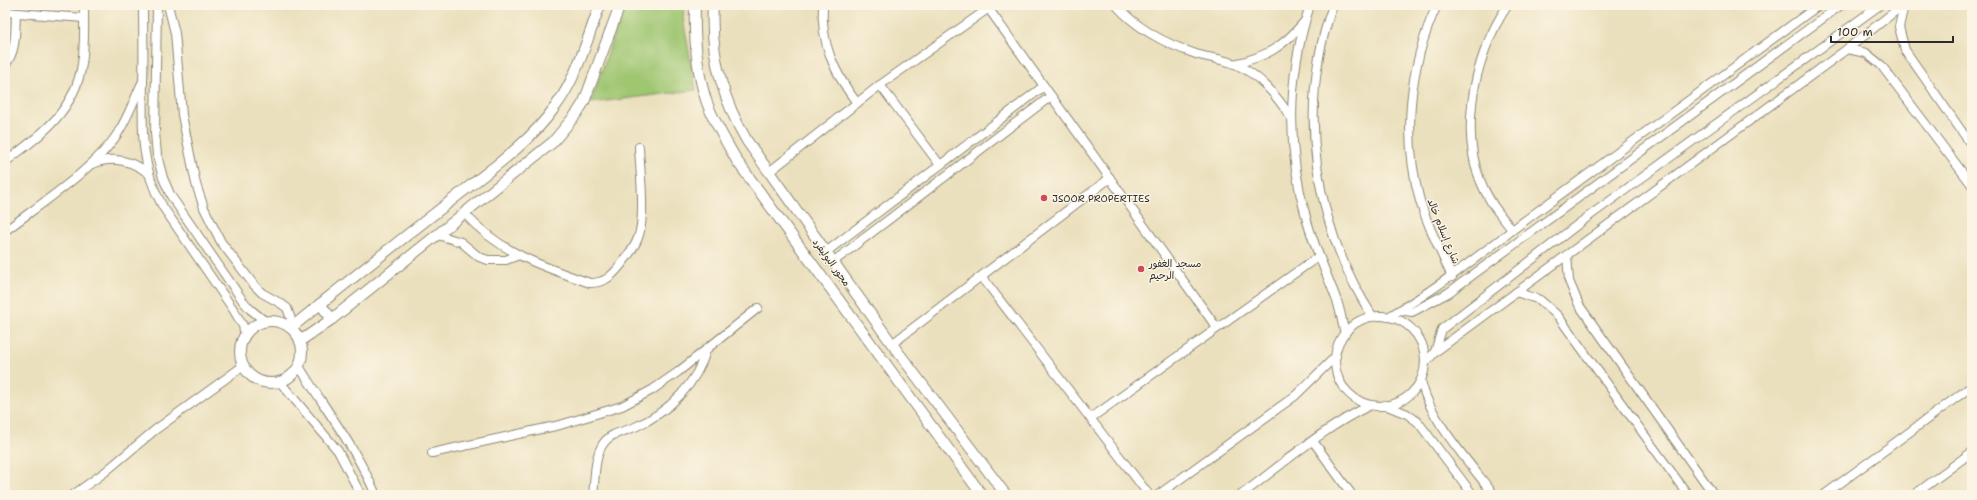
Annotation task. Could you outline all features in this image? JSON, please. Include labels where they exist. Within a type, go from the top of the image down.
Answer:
[{"type":"street","points":[[5,162],[45,132],[56,120],[73,94],[82,64],[84,5]]},
{"type":"street","points":[[143,5],[142,122],[148,173],[155,193],[163,208],[234,309],[243,326],[245,335]]},
{"type":"street","points":[[157,5],[155,133],[157,155],[163,178],[170,196],[243,301],[266,322]]},
{"type":"street","points":[[168,5],[175,33],[182,115],[196,184],[204,208],[221,242],[254,285],[262,293],[286,308],[291,319],[290,327]]},
{"type":"street","points":[[290,327],[493,168],[537,129],[555,108],[564,94],[573,76],[600,5]]},
{"type":"street","points":[[300,341],[332,319],[553,142],[578,112],[591,85],[620,5]]},
{"type":"street","name":"محور البوليفرد","points":[[695,5],[694,32],[701,83],[706,101],[737,161],[982,495]]},
{"type":"street","name":"محور البوليفرد","points":[[713,5],[714,48],[725,96],[738,127],[892,344],[1006,495]]},
{"type":"street","points":[[822,5],[825,40],[832,63],[842,84],[857,103]]},
{"type":"street","points":[[1116,5],[1145,31],[1170,44],[1197,54],[1234,64],[1253,75],[1281,102],[1292,119]]},
{"type":"street","points":[[1310,5],[1297,51],[1292,87],[1292,119],[1301,196],[1319,256],[1338,303],[1345,334]]},
{"type":"street","points":[[1333,5],[1324,36],[1315,87],[1314,125],[1317,164],[1322,195],[1334,239],[1352,283],[1373,317]]},
{"type":"street","name":"شارع إسلام خالد","points":[[1437,5],[1426,32],[1416,71],[1410,107],[1410,136],[1413,166],[1420,201],[1427,222],[1452,276]]},
{"type":"street","points":[[1508,5],[1489,40],[1473,94],[1471,121],[1473,148],[1479,175],[1490,200],[1512,230]]},
{"type":"street","points":[[1388,317],[1452,276],[1512,230],[1819,5]]},
{"type":"street","points":[[1400,310],[1412,312],[1448,293],[1841,5]]},
{"type":"street","points":[[1435,352],[1442,329],[1581,222],[1880,5]]},
{"type":"street","points":[[1425,363],[1435,352],[1847,49],[1903,5]]},
{"type":"street","points":[[1903,5],[1899,27],[1904,50],[1972,146]]},
{"type":"street","points":[[769,172],[880,85],[988,7],[1217,328]]},
{"type":"street","points":[[5,12],[84,18]]},
{"type":"street","points":[[5,65],[12,55],[14,46],[16,13]]},
{"type":"street","points":[[1234,64],[1257,58],[1276,49],[1292,36],[1305,20]]},
{"type":"street","points":[[1847,49],[1866,53],[1881,65],[1972,185]]},
{"type":"street","points":[[5,231],[91,164],[118,134],[143,80]]},
{"type":"street","points":[[880,85],[940,165]]},
{"type":"street","points":[[826,252],[1044,86]]},
{"type":"street","points":[[833,262],[1051,96]]},
{"type":"street","points":[[465,214],[491,240],[518,255],[590,283],[602,282],[612,275],[633,249],[640,231],[639,147]]},
{"type":"street","points":[[91,164],[106,160],[121,160],[135,165],[148,173]]},
{"type":"street","points":[[892,344],[982,277],[1110,178]]},
{"type":"street","points":[[438,235],[461,242],[479,257],[488,260],[506,260],[518,255]]},
{"type":"street","points":[[1568,255],[1569,281],[1579,305],[1714,495]]},
{"type":"street","points":[[1091,418],[1319,256]]},
{"type":"street","points":[[982,277],[1149,495]]},
{"type":"street","points":[[1516,292],[1540,300],[1558,316],[1688,495]]},
{"type":"street","points":[[320,304],[332,319]]},
{"type":"street","points":[[432,453],[560,426],[622,406],[665,382],[758,308]]},
{"type":"street","points":[[1242,495],[1313,441],[1353,413],[1371,405],[1398,402],[1417,387],[1421,380],[1425,363],[1422,345],[1415,333],[1405,324],[1388,317],[1373,317],[1357,323],[1340,341],[1336,356],[1338,375],[1342,383],[1354,397],[1371,405]]},
{"type":"street","points":[[274,321],[290,327],[300,341],[302,358],[299,366],[288,379],[280,382],[269,383],[259,381],[250,375],[243,366],[240,356],[241,345],[245,335],[258,324],[266,322],[274,321]]},
{"type":"street","points":[[593,495],[599,454],[604,442],[612,436],[649,420],[679,397],[697,374],[707,348]]},
{"type":"street","points":[[1158,495],[1295,396],[1336,356]]},
{"type":"street","points":[[73,495],[106,472],[155,430],[243,366]]},
{"type":"street","points":[[299,366],[327,412],[348,440],[376,495]]},
{"type":"street","points":[[1421,380],[1425,396],[1433,413],[1494,495]]},
{"type":"street","points":[[280,382],[338,451],[361,495]]},
{"type":"street","points":[[1824,495],[1972,386]]},
{"type":"street","points":[[1382,404],[1407,414],[1418,422],[1473,495]]},
{"type":"street","points":[[1313,441],[1352,495]]},
{"type":"street","points":[[1914,495],[1972,452]]},
{"type":"green space","points":[[624,5],[685,5],[683,19],[696,90],[591,103]]},
{"type":"place","name":"JSOOR PROPERTIES","points":[[1044,198]]},
{"type":"place","name":"مسجد الغفور الرحيم","points":[[1141,269]]}]
